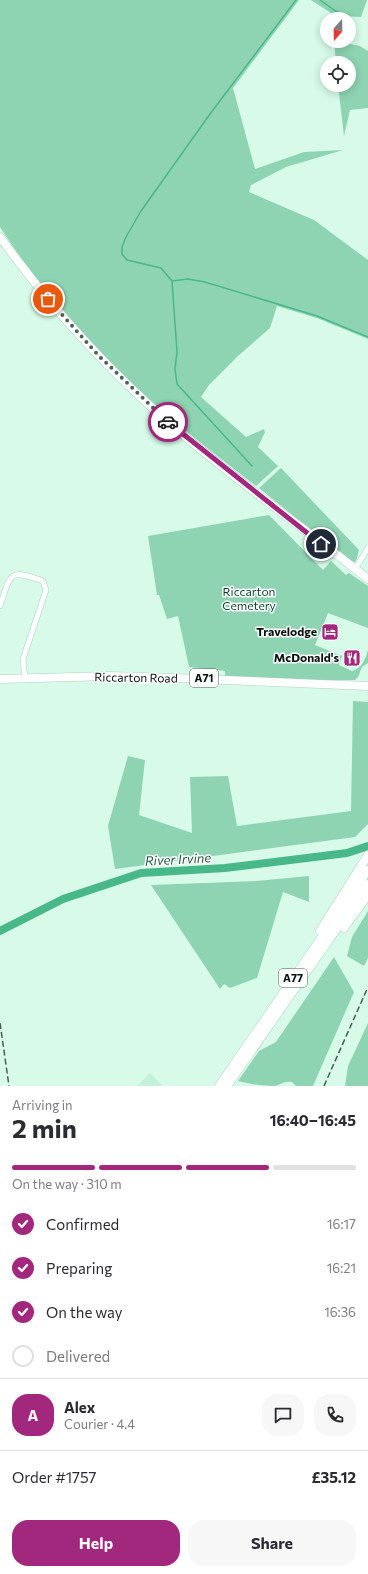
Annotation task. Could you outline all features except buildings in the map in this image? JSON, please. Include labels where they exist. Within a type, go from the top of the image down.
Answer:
[{"type":"main road","points":[[0,237],[34,283],[68,322],[99,356],[145,402],[235,476],[368,579]]},
{"type":"main road","name":"Riccarton Road","points":[[0,680],[110,676],[368,686]]},
{"type":"main road","name":"A77","points":[[227,1086],[368,855]]},
{"type":"main road","name":"A77","points":[[260,1033],[368,870]]},
{"type":"main road","name":"A77","points":[[260,1033],[368,884]]},
{"type":"main road","name":"A77","points":[[219,1086],[366,897]]},
{"type":"street","points":[[355,569],[368,548]]},
{"type":"street","points":[[0,606],[9,582],[14,575],[19,573],[43,581],[46,590],[22,659],[24,679]]},
{"type":"shaded area","points":[[150,1073],[163,1086],[137,1086]]},
{"type":"green space","points":[[0,0],[299,0],[233,88],[255,169],[304,152],[343,150],[286,167],[251,185],[249,192],[314,220],[368,260],[368,339],[317,318],[277,306],[270,328],[238,356],[209,385],[201,397],[246,437],[264,429],[265,432],[258,447],[278,466],[256,486],[164,413],[113,364],[64,312],[41,284],[0,227]]},
{"type":"green space","points":[[311,0],[367,0],[361,17],[356,17],[356,12],[329,12]]},
{"type":"green space","points":[[356,45],[368,51],[368,108],[350,110],[344,136],[339,92],[356,92],[356,56],[335,56],[335,48],[356,48]]},
{"type":"green space","points":[[281,468],[359,550],[356,561],[352,563],[349,561],[259,488]]},
{"type":"green space","name":"Riccarton Cemetery","points":[[269,515],[323,570],[331,561],[346,575],[349,573],[368,586],[368,628],[328,613],[315,645],[342,656],[339,665],[352,671],[363,663],[368,650],[368,663],[362,667],[358,677],[355,680],[225,676],[225,671],[189,667],[178,616],[167,619],[159,595],[157,595],[148,536]]},
{"type":"green space","points":[[353,701],[368,702],[368,824],[355,837],[115,869],[108,826],[128,756],[145,760],[139,815],[192,833],[190,777],[228,776],[237,826],[351,811]]},
{"type":"green space","points":[[309,876],[309,902],[283,892],[257,978],[230,988],[224,984],[220,989],[151,885],[256,881]]},
{"type":"green space","points":[[368,911],[368,958],[364,966],[347,956],[352,937]]},
{"type":"green space","points":[[334,957],[354,992],[313,1086],[296,1086],[292,1082],[289,1082],[274,1086],[265,1086],[238,1081],[259,1051],[276,1042]]},
{"type":"green space","points":[[368,1023],[368,1086],[345,1086],[348,1066]]},
{"type":"waterway","points":[[296,0],[210,114],[141,211],[126,237],[122,247],[122,254],[127,260],[161,268],[172,281],[188,279],[205,282],[317,316],[368,337]]},
{"type":"waterway","points":[[320,0],[337,12]]},
{"type":"waterway","points":[[172,281],[177,352],[175,369],[177,384],[252,466]]},
{"type":"waterway","name":"River Irvine","points":[[0,931],[63,899],[141,873],[225,868],[347,853],[368,846]]},
{"type":"railway","points":[[324,1086],[368,987]]},
{"type":"railway","points":[[0,1023],[9,1086]]},
{"type":"way so far","points":[[48,299],[99,356],[168,422]]},
{"type":"place","name":"Travelodge","points":[[330,632]]},
{"type":"place","name":"McDonald's","points":[[352,658]]},
{"type":"route","points":[[168,422],[321,544]]}]
